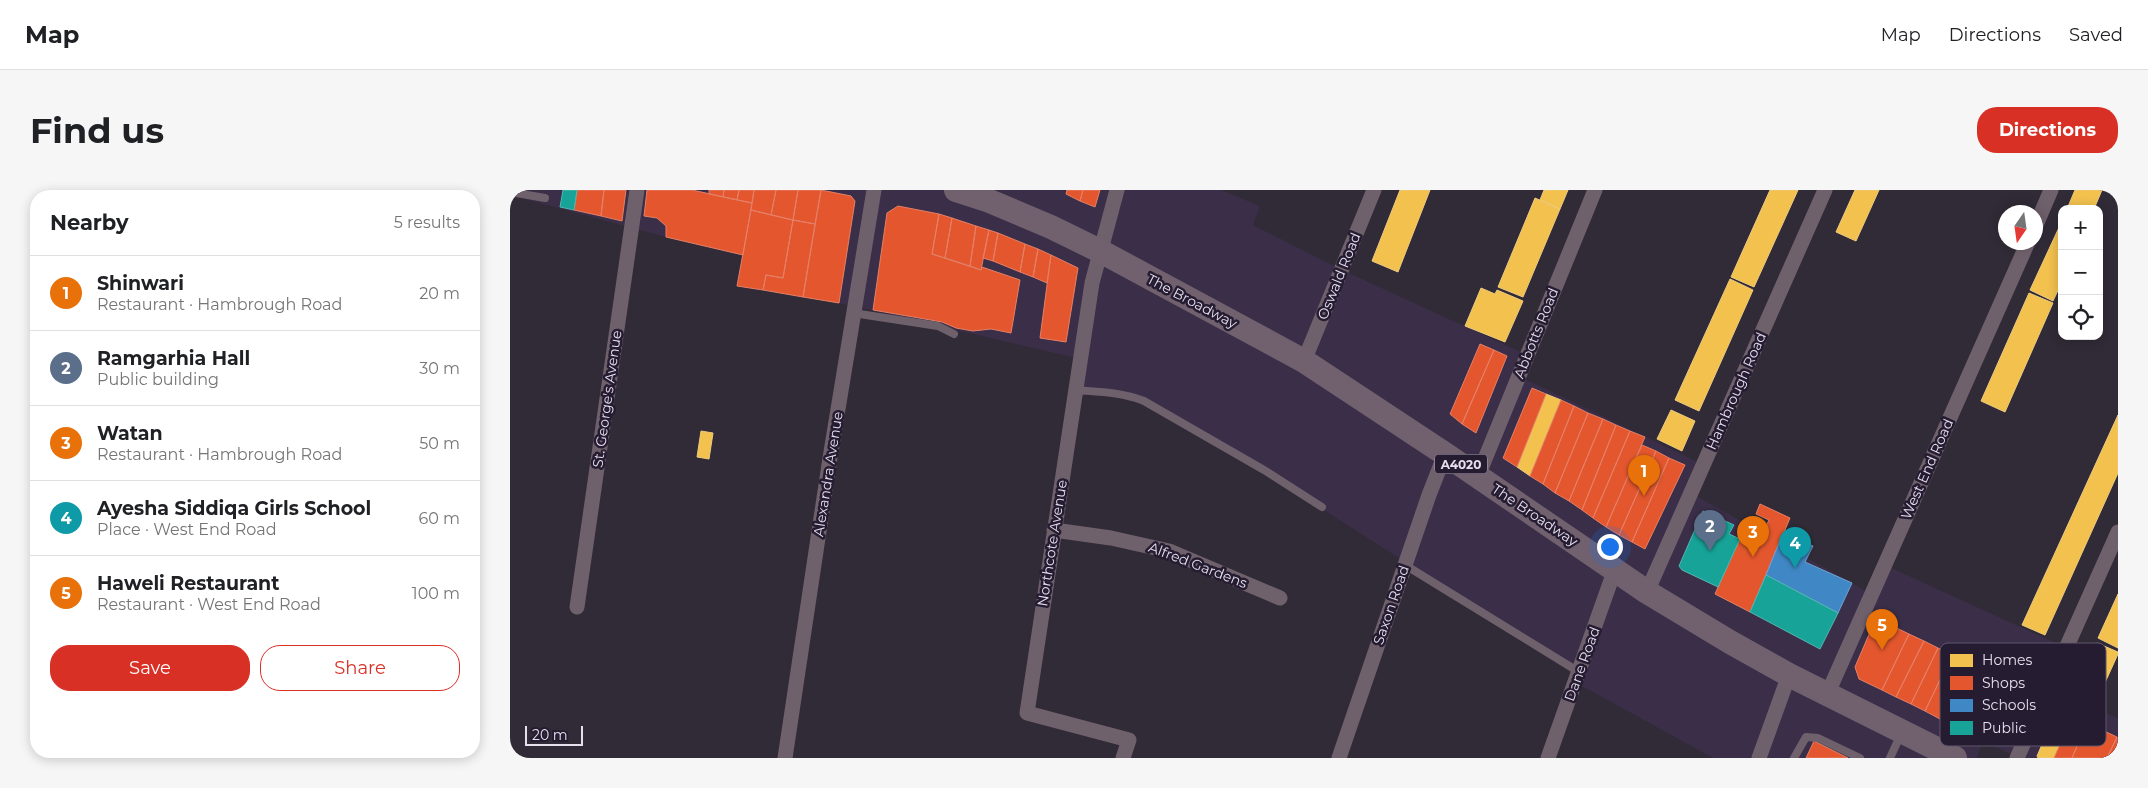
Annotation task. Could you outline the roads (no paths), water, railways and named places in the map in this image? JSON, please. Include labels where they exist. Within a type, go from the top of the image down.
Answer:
[{"type":"main road","name":"The Broadway","points":[[956,190],[1011,209],[1102,252],[1304,361],[1478,476],[1647,592],[1789,675],[1955,758]]},
{"type":"street","name":"St. George's Avenue","points":[[577,607],[637,190]]},
{"type":"street","name":"Alexandra Avenue","points":[[785,758],[853,313],[874,190]]},
{"type":"street","name":"Northcote Avenue","points":[[1117,190],[1102,252],[1092,283],[1026,713],[1129,740],[1123,758]]},
{"type":"street","name":"Oswald Road","points":[[1304,361],[1374,190]]},
{"type":"street","name":"Abbotts Road","points":[[1478,476],[1595,190]]},
{"type":"street","name":"Hambrough Road","points":[[1647,592],[1825,190]]},
{"type":"street","points":[[2043,209],[2051,190]]},
{"type":"street","name":"West End Road","points":[[1827,695],[2024,250]]},
{"type":"street","name":"Saxon Road","points":[[1339,758],[1428,495],[1445,454]]},
{"type":"street","name":"Alfred Gardens","points":[[1054,530],[1111,538],[1168,551],[1280,598]]},
{"type":"street","points":[[2068,643],[2118,532]]},
{"type":"street","name":"Dane Road","points":[[1548,758],[1615,569]]},
{"type":"street","points":[[1759,758],[1789,675]]},
{"type":"street","points":[[2016,758],[2021,746]]},
{"type":"lane","points":[[510,192],[545,198]]},
{"type":"lane","points":[[853,313],[938,326],[954,334]]},
{"type":"lane","points":[[1076,390],[1114,392],[1128,395],[1144,402],[1264,470],[1322,507]]},
{"type":"lane","points":[[1405,565],[1579,672]]},
{"type":"lane","points":[[1890,758],[1902,732]]},
{"type":"lane","points":[[1794,758],[1806,737],[1818,738],[1860,758]]},
{"type":"place","name":"Shinwari","points":[[1644,496]]},
{"type":"place","name":"Ramgarhia Hall","points":[[1710,551]]},
{"type":"place","name":"Watan","points":[[1753,557]]},
{"type":"place","name":"Ayesha Siddiqa Girls School","points":[[1795,568]]},
{"type":"place","name":"Haweli Restaurant","points":[[1882,650]]}]
